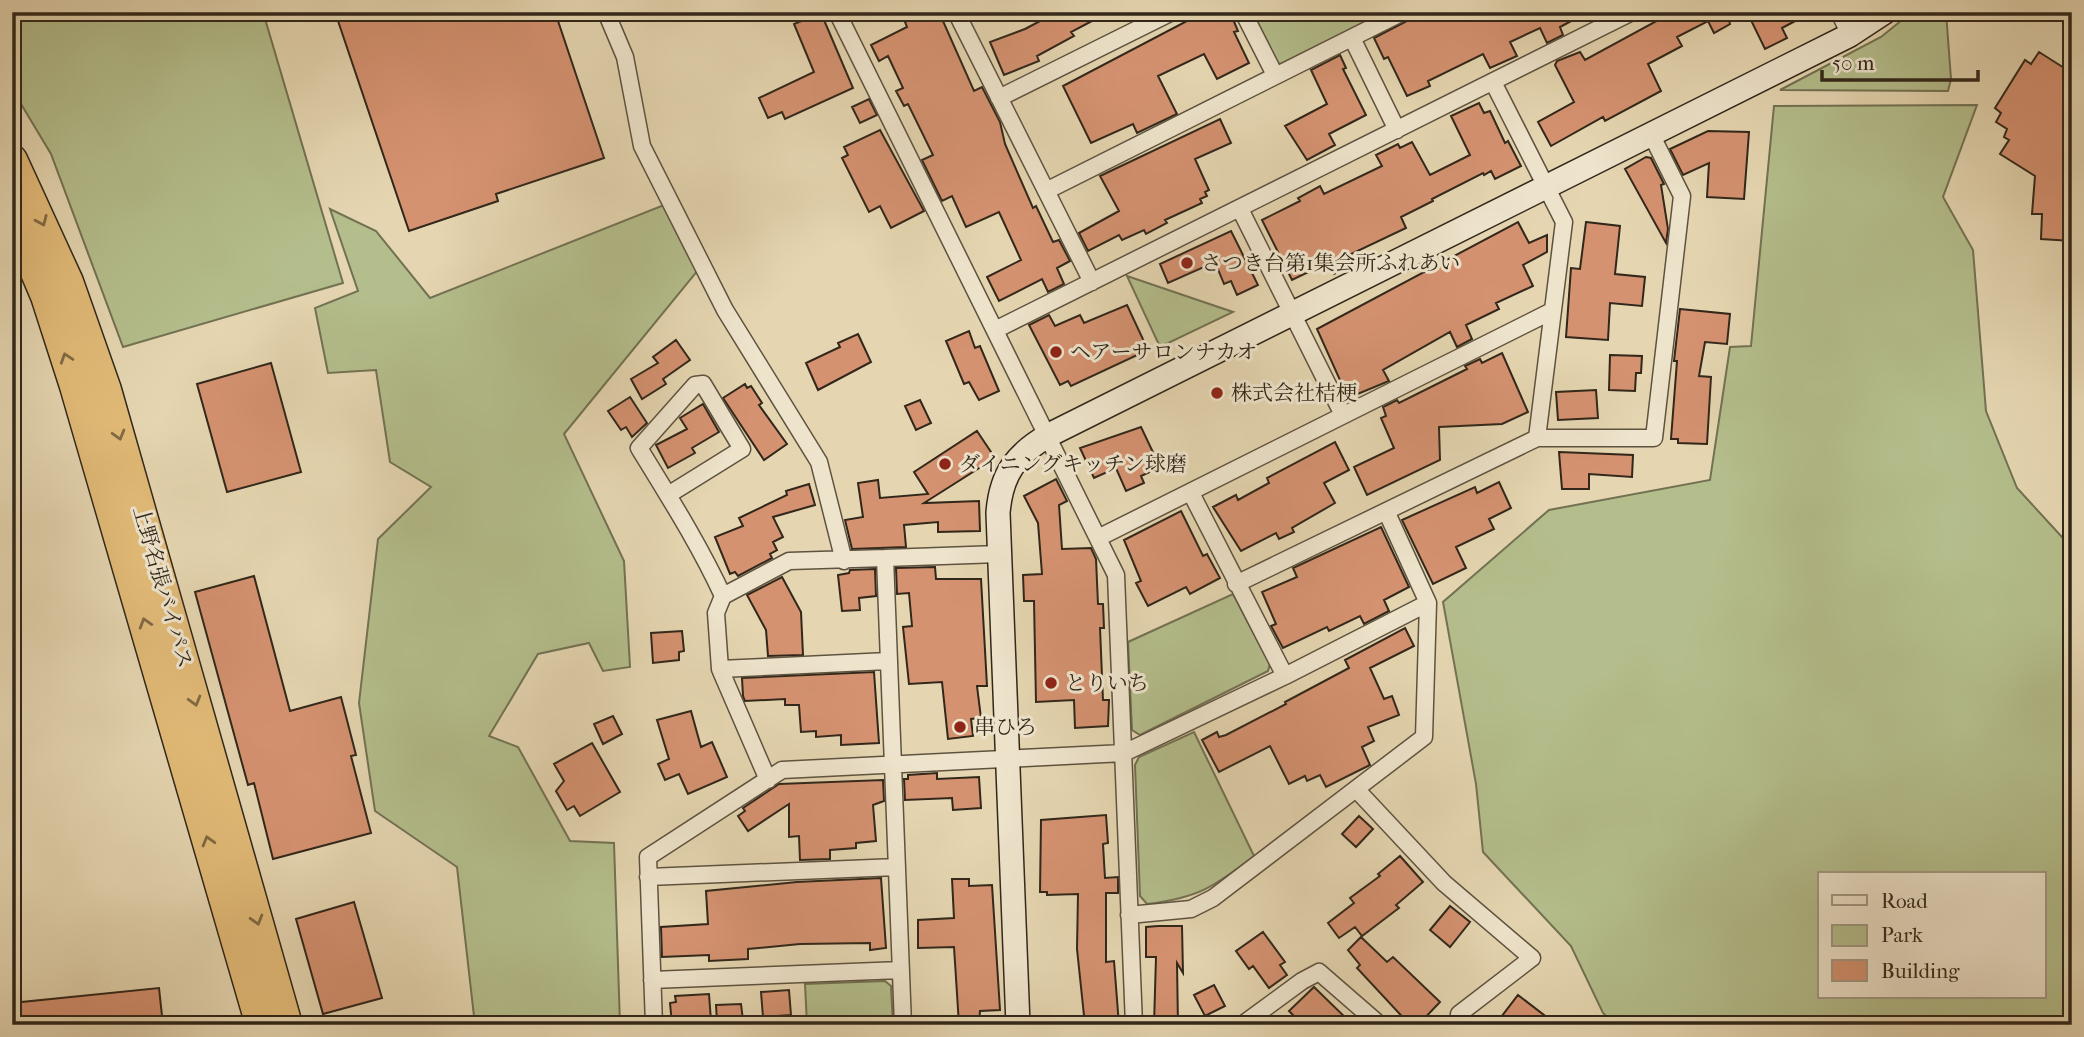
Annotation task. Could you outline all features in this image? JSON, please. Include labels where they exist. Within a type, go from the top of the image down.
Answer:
[{"type":"highway","name":"上野名張バイパス","points":[[12,160],[68,282],[106,390],[287,1025]]},
{"type":"highway","name":"上野名張バイパス","points":[[12,216],[46,296],[75,386],[261,1025]]},
{"type":"street","points":[[606,12],[625,57],[638,132],[646,156],[726,310],[819,462],[844,561]]},
{"type":"street","points":[[837,12],[1114,567],[1118,583],[1134,1025]]},
{"type":"street","points":[[956,12],[1092,282]]},
{"type":"street","points":[[999,98],[1172,12]]},
{"type":"street","points":[[1243,12],[1275,75]]},
{"type":"street","points":[[1046,191],[1403,12]]},
{"type":"street","points":[[997,329],[1632,12]]},
{"type":"street","points":[[1839,12],[1850,35]]},
{"type":"street","points":[[1018,1025],[998,513],[1003,482],[1008,470],[1026,449],[1049,435],[1850,35],[1885,12]]},
{"type":"street","points":[[1352,38],[1397,131]]},
{"type":"street","points":[[1493,82],[1564,222],[1537,438]]},
{"type":"street","points":[[1236,584],[1537,438],[1654,438],[1682,196],[1651,134]]},
{"type":"street","points":[[1240,209],[1343,415]]},
{"type":"street","points":[[1100,537],[1552,311]]},
{"type":"street","points":[[668,495],[742,449],[703,384],[695,385],[639,448],[668,495],[700,545],[723,596]]},
{"type":"street","points":[[1191,493],[1285,676]]},
{"type":"street","points":[[1129,915],[1191,909],[1213,898],[1424,737],[1428,603],[1387,513]]},
{"type":"street","points":[[768,780],[720,669],[716,613],[723,596],[789,561],[999,554]]},
{"type":"street","points":[[884,558],[903,1025]]},
{"type":"street","points":[[654,1025],[648,857],[782,769],[1124,753],[1285,676],[1428,603]]},
{"type":"street","points":[[720,669],[888,661]]},
{"type":"street","points":[[1356,789],[1444,883],[1532,958],[1458,1014]]},
{"type":"street","points":[[648,877],[897,867]]},
{"type":"street","points":[[652,980],[901,970]]},
{"type":"street","points":[[1242,1025],[1301,981],[1319,972],[1380,1025]]},
{"type":"green space","points":[[12,12],[263,12],[343,283],[123,347],[51,154],[12,89]]},
{"type":"green space","points":[[1250,12],[1387,12],[1284,66],[1275,61]]},
{"type":"green space","points":[[1912,12],[1946,12],[1951,79],[1948,91],[1780,90],[1881,37]]},
{"type":"green space","points":[[1977,105],[1943,197],[1973,250],[1986,411],[2017,488],[2072,548],[2072,1025],[1615,1025],[1603,1013],[1571,946],[1483,852],[1476,784],[1443,602],[1549,510],[1710,480],[1730,347],[1751,346],[1774,106]]},
{"type":"green space","points":[[664,205],[699,269],[564,434],[624,561],[630,667],[603,671],[589,643],[538,654],[489,736],[518,747],[570,841],[614,843],[620,1025],[475,1025],[457,867],[375,811],[359,703],[378,539],[431,487],[390,462],[376,370],[328,373],[315,308],[358,291],[330,209],[376,231],[430,298]]},
{"type":"green space","points":[[1127,276],[1233,312],[1160,347]]},
{"type":"green space","points":[[1233,594],[1270,664],[1268,671],[1140,735],[1132,730],[1128,642]]},
{"type":"green space","points":[[1194,732],[1254,856],[1205,889],[1180,898],[1147,904],[1140,896],[1135,765],[1139,757]]},
{"type":"green space","points":[[885,981],[891,986],[893,1025],[807,1025],[805,984]]},
{"type":"building","points":[[335,12],[555,12],[604,158],[496,194],[498,201],[409,231]]},
{"type":"building","points":[[925,12],[939,12],[974,91],[982,87],[1000,122],[1005,144],[1033,208],[1036,206],[1053,242],[1059,240],[1070,261],[1057,268],[1064,284],[1048,292],[1042,279],[999,301],[987,277],[1021,260],[999,212],[966,227],[952,196],[942,201],[922,160],[933,155],[908,104],[904,106],[896,91],[903,88],[888,56],[879,61],[871,45],[907,27],[905,22]]},
{"type":"building","points":[[1057,12],[1109,12],[1071,32],[1074,36],[1037,56],[1039,61],[1004,75],[990,42],[1025,29]]},
{"type":"building","points":[[1204,12],[1230,12],[1238,31],[1234,32],[1249,63],[1217,79],[1204,54],[1158,76],[1177,114],[1137,133],[1133,124],[1091,143],[1063,86]]},
{"type":"building","points":[[1424,12],[1588,12],[1560,27],[1563,35],[1547,43],[1540,28],[1510,42],[1517,56],[1490,68],[1483,54],[1428,81],[1430,86],[1407,96],[1388,57],[1384,59],[1374,38]]},
{"type":"building","points":[[1673,12],[1726,12],[1730,24],[1714,33],[1708,21],[1677,37],[1682,46],[1648,64],[1661,91],[1605,121],[1603,117],[1551,146],[1538,122],[1574,102],[1555,65],[1557,61],[1580,52],[1585,60]]},
{"type":"building","points":[[1747,12],[1812,12],[1782,28],[1787,38],[1765,49]]},
{"type":"building","points":[[821,13],[853,88],[785,119],[782,112],[768,118],[759,98],[814,72],[794,24]]},
{"type":"building","points":[[2039,52],[2072,73],[2072,241],[2041,239],[2042,214],[2032,214],[2035,176],[2000,154],[2009,140],[2004,137],[2007,129],[1996,122],[2001,113],[1995,108],[2025,60],[2031,64]]},
{"type":"building","points":[[1340,55],[1346,68],[1343,69],[1366,115],[1329,134],[1335,145],[1307,160],[1285,126],[1327,104],[1311,70]]},
{"type":"building","points":[[869,99],[877,115],[860,123],[852,107]]},
{"type":"building","points":[[1479,103],[1484,113],[1490,111],[1505,143],[1508,141],[1521,166],[1495,179],[1491,171],[1484,175],[1483,173],[1401,217],[1406,228],[1347,256],[1351,266],[1334,274],[1329,262],[1292,280],[1262,220],[1300,201],[1298,198],[1320,186],[1324,194],[1382,166],[1376,155],[1398,144],[1400,148],[1412,142],[1430,175],[1470,155],[1451,116]]},
{"type":"building","points":[[1220,119],[1231,143],[1195,159],[1209,190],[1205,192],[1207,196],[1200,199],[1202,203],[1165,220],[1167,223],[1146,234],[1144,230],[1122,240],[1119,235],[1088,251],[1079,233],[1119,211],[1100,176]]},
{"type":"building","points":[[880,130],[924,211],[891,228],[880,206],[869,212],[842,158],[848,155],[844,147]]},
{"type":"building","points":[[1708,131],[1749,132],[1744,199],[1707,197],[1709,163],[1683,175],[1670,149]]},
{"type":"building","points":[[1646,157],[1651,158],[1664,184],[1661,185],[1668,229],[1666,243],[1625,169]]},
{"type":"building","points":[[1518,222],[1529,243],[1547,235],[1547,252],[1523,265],[1533,286],[1496,303],[1499,309],[1466,325],[1472,339],[1457,347],[1450,332],[1383,370],[1389,381],[1348,398],[1317,329]]},
{"type":"building","points":[[1586,222],[1620,226],[1615,274],[1645,277],[1642,306],[1610,303],[1608,340],[1566,337],[1571,268],[1580,269]]},
{"type":"building","name":"さつき台第1集会所ふれあい","points":[[1231,231],[1258,285],[1237,295],[1231,281],[1224,284],[1215,262],[1168,283],[1160,264]]},
{"type":"building","points":[[1127,305],[1148,350],[1071,386],[1068,381],[1060,385],[1029,325],[1049,315],[1055,326],[1080,315],[1084,323]]},
{"type":"building","points":[[1680,309],[1730,314],[1727,344],[1705,342],[1699,376],[1711,377],[1707,444],[1678,443],[1678,439],[1671,439],[1677,361],[1674,361]]},
{"type":"building","points":[[969,331],[975,348],[980,346],[999,391],[979,400],[969,382],[964,384],[946,341]]},
{"type":"building","points":[[858,334],[871,362],[818,390],[806,363],[840,347],[838,343]]},
{"type":"building","points":[[676,340],[690,360],[663,379],[666,384],[642,399],[631,379],[658,363],[653,357]]},
{"type":"building","points":[[1502,353],[1528,412],[1502,424],[1439,427],[1440,460],[1367,495],[1354,467],[1394,448],[1381,418],[1386,416],[1383,407],[1397,400],[1399,403],[1467,369],[1465,366],[1480,359],[1482,363]]},
{"type":"building","points":[[1610,355],[1642,356],[1641,373],[1636,373],[1635,391],[1609,390]]},
{"type":"building","points":[[271,363],[301,472],[227,492],[197,384]]},
{"type":"building","points":[[745,384],[747,388],[751,386],[762,403],[759,405],[787,444],[764,460],[723,398]]},
{"type":"building","points":[[1596,390],[1598,418],[1558,420],[1556,392]]},
{"type":"building","points":[[630,397],[647,423],[632,437],[626,427],[621,430],[608,411]]},
{"type":"building","points":[[920,400],[931,423],[916,430],[905,406]]},
{"type":"building","points":[[703,404],[719,432],[692,448],[695,453],[668,468],[656,445],[687,429],[680,418]]},
{"type":"building","points":[[1141,427],[1160,467],[1141,476],[1144,483],[1126,491],[1116,468],[1094,478],[1080,448]]},
{"type":"building","points":[[977,431],[995,458],[924,503],[979,501],[980,531],[938,532],[938,522],[904,525],[906,547],[852,549],[845,520],[863,517],[858,483],[878,480],[880,498],[928,494],[914,472]]},
{"type":"building","points":[[1335,442],[1349,470],[1324,483],[1335,503],[1292,528],[1294,532],[1279,539],[1276,533],[1241,551],[1213,507],[1236,495],[1238,500],[1269,483],[1267,478]]},
{"type":"building","points":[[1559,452],[1633,455],[1632,477],[1589,474],[1589,489],[1562,489]]},
{"type":"building","points":[[1056,479],[1067,501],[1059,505],[1062,549],[1091,548],[1096,559],[1098,604],[1103,604],[1104,628],[1100,628],[1103,700],[1109,700],[1108,726],[1075,728],[1074,700],[1036,702],[1034,601],[1024,601],[1023,575],[1042,574],[1038,523],[1024,496]]},
{"type":"building","points":[[1499,482],[1511,508],[1489,519],[1494,529],[1456,547],[1466,568],[1433,584],[1402,520],[1475,487],[1477,493]]},
{"type":"building","points":[[809,484],[815,505],[773,517],[783,537],[773,542],[777,550],[770,554],[772,558],[738,576],[735,572],[730,574],[715,537],[743,526],[739,518],[787,495],[786,491]]},
{"type":"building","points":[[1181,511],[1203,556],[1207,554],[1220,578],[1190,594],[1186,587],[1148,606],[1136,583],[1141,581],[1124,540]]},
{"type":"building","points":[[1381,527],[1409,587],[1384,600],[1389,611],[1364,624],[1360,616],[1329,631],[1327,627],[1283,648],[1271,626],[1276,624],[1262,592],[1297,577],[1293,568]]},
{"type":"building","points":[[935,567],[936,579],[981,579],[987,686],[977,686],[981,718],[971,719],[973,736],[948,739],[942,682],[909,684],[903,627],[912,626],[909,593],[897,594],[896,568]]},
{"type":"building","points":[[875,569],[876,596],[859,598],[860,610],[842,611],[838,575],[849,573],[850,570]]},
{"type":"building","points":[[254,576],[290,711],[341,697],[356,755],[351,756],[371,833],[273,859],[254,783],[248,785],[195,592]]},
{"type":"building","points":[[782,577],[801,612],[803,655],[768,656],[766,630],[747,595]]},
{"type":"building","points":[[1405,628],[1414,646],[1370,668],[1384,699],[1392,696],[1399,715],[1368,727],[1374,741],[1362,747],[1370,765],[1326,787],[1320,775],[1307,781],[1305,776],[1289,784],[1270,746],[1219,772],[1202,740],[1217,732],[1219,737],[1226,735],[1286,704],[1285,702],[1349,668],[1345,660]]},
{"type":"building","points":[[682,631],[684,651],[679,652],[679,660],[653,663],[651,633]]},
{"type":"building","points":[[874,672],[879,743],[841,745],[841,735],[816,737],[816,731],[801,732],[799,705],[785,705],[785,699],[745,701],[743,696],[742,678]]},
{"type":"building","points":[[691,711],[701,747],[712,742],[727,777],[688,794],[679,774],[665,780],[658,764],[669,759],[657,720]]},
{"type":"building","points":[[613,716],[622,734],[603,744],[594,724]]},
{"type":"building","points":[[592,743],[620,792],[580,816],[574,806],[567,810],[556,791],[564,781],[554,764]]},
{"type":"building","points":[[937,773],[937,779],[979,777],[981,808],[953,810],[952,798],[905,800],[904,779],[908,779],[908,775]]},
{"type":"building","points":[[883,780],[884,801],[873,805],[876,841],[856,843],[856,848],[830,850],[830,859],[800,860],[799,836],[789,837],[789,804],[748,831],[738,816],[745,811],[743,808],[779,784]]},
{"type":"building","points":[[1106,815],[1108,843],[1103,844],[1105,878],[1118,877],[1118,893],[1106,893],[1106,962],[1114,961],[1119,1025],[1085,1025],[1077,949],[1078,894],[1047,895],[1047,892],[1040,892],[1041,820]]},
{"type":"building","points":[[1359,816],[1373,829],[1356,847],[1342,834]]},
{"type":"building","points":[[1400,856],[1423,882],[1396,905],[1399,908],[1362,936],[1355,927],[1339,938],[1328,923],[1354,903],[1350,898],[1380,876],[1378,874]]},
{"type":"building","points":[[881,878],[886,948],[870,950],[870,943],[800,944],[748,949],[748,959],[709,961],[709,955],[662,957],[661,927],[708,924],[706,891],[797,882]]},
{"type":"building","points":[[952,879],[969,879],[969,886],[992,885],[1000,1010],[980,1011],[979,1025],[959,1025],[954,947],[918,948],[918,920],[954,918]]},
{"type":"building","points":[[354,902],[382,998],[323,1014],[296,919]]},
{"type":"building","points":[[1450,906],[1470,922],[1450,947],[1430,930]]},
{"type":"building","points":[[1182,926],[1183,973],[1177,963],[1178,1025],[1154,1025],[1156,957],[1146,957],[1146,927]]},
{"type":"building","points":[[1263,932],[1285,962],[1280,965],[1287,975],[1269,988],[1253,966],[1249,969],[1236,951]]},
{"type":"building","points":[[1361,937],[1387,962],[1393,957],[1440,1002],[1418,1025],[1410,1025],[1357,968],[1360,965],[1348,950]]},
{"type":"building","points":[[1214,985],[1225,1006],[1205,1016],[1194,995]]},
{"type":"building","points":[[1314,987],[1353,1025],[1285,1025],[1294,1016],[1289,1011]]},
{"type":"building","points":[[159,988],[163,1025],[12,1025],[12,1003]]},
{"type":"building","points":[[789,990],[791,1015],[763,1017],[761,992]]},
{"type":"building","points":[[709,994],[711,1021],[672,1024],[670,1003],[676,1002],[675,996]]},
{"type":"building","points":[[1518,995],[1557,1025],[1495,1025]]},
{"type":"building","points":[[741,1004],[743,1020],[717,1022],[716,1005]]},
{"type":"place","name":"さつき台第1集会所ふれあい","points":[[1187,263]]},
{"type":"place","name":"ヘアーサロンナカオ","points":[[1056,352]]},
{"type":"place","name":"株式会社桔梗","points":[[1217,393]]},
{"type":"place","name":"ダイニングキッチン球磨","points":[[945,464]]},
{"type":"place","name":"とりいち","points":[[1051,683]]},
{"type":"place","name":"串ひろ","points":[[960,727]]}]
